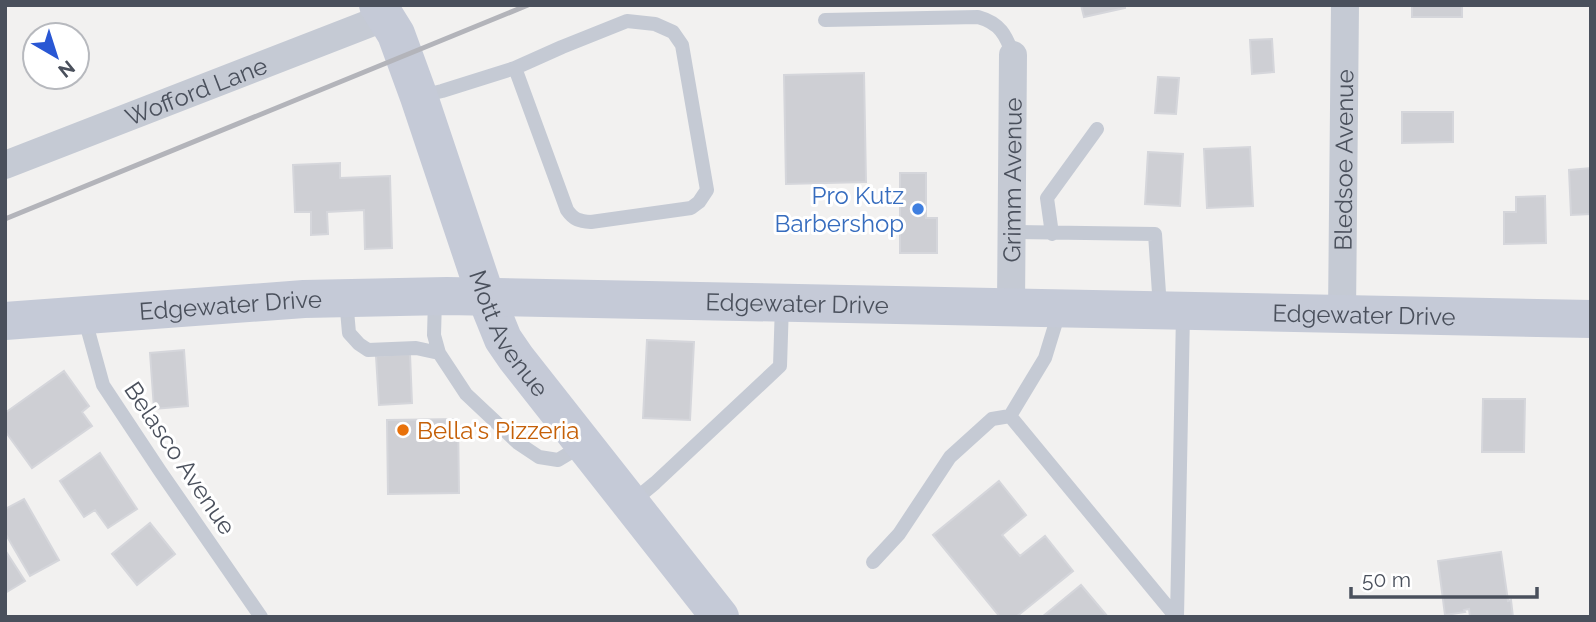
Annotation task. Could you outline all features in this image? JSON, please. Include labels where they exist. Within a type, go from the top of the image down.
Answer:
[{"type":"main road","name":"Mott Avenue","points":[[382,11],[396,34],[486,297],[503,339],[720,617]]},
{"type":"main road","name":"Edgewater Drive","points":[[5,321],[290,300],[435,296],[1591,319]]},
{"type":"street","name":"Bledsoe Avenue","points":[[1342,314],[1345,5]]},
{"type":"street","name":"Wofford Lane","points":[[5,165],[382,11]]},
{"type":"street","name":"Grimm Avenue","points":[[1011,306],[1013,55]]},
{"type":"lane","points":[[825,20],[978,17],[989,20],[999,28],[1007,38],[1013,55]]},
{"type":"lane","points":[[419,97],[515,68],[627,21],[655,24],[673,32],[682,45],[707,190],[704,196],[691,208],[591,222],[578,221],[566,210],[515,68]]},
{"type":"lane","points":[[1052,234],[1047,198],[1097,129]]},
{"type":"lane","points":[[1013,232],[1155,234],[1171,310],[1177,617]]},
{"type":"lane","points":[[435,296],[434,335],[439,353],[466,394],[517,443],[539,457],[558,460],[584,444]]},
{"type":"lane","points":[[346,298],[349,333],[368,350],[416,348],[439,353]]},
{"type":"lane","points":[[631,503],[656,483],[780,366],[782,302]]},
{"type":"lane","points":[[873,562],[899,534],[950,457],[992,419],[1010,416],[1045,358],[1060,307]]},
{"type":"lane","name":"Belasco Avenue","points":[[84,315],[103,385],[261,617]]},
{"type":"lane","points":[[1010,416],[1177,617]]},
{"type":"building","points":[[1081,5],[1125,5],[1125,8],[1084,17]]},
{"type":"building","points":[[1412,5],[1462,5],[1462,17],[1412,17]]},
{"type":"building","points":[[1272,39],[1274,72],[1252,74],[1250,40]]},
{"type":"building","points":[[864,73],[866,182],[786,184],[784,75]]},
{"type":"building","points":[[1158,77],[1179,78],[1176,114],[1155,113]]},
{"type":"building","points":[[1402,112],[1453,112],[1453,142],[1402,143]]},
{"type":"building","points":[[1250,147],[1253,206],[1207,208],[1204,149]]},
{"type":"building","points":[[1148,152],[1183,154],[1180,206],[1145,204]]},
{"type":"building","points":[[340,163],[340,178],[390,176],[392,248],[365,249],[364,210],[327,212],[328,234],[311,235],[311,212],[295,212],[293,165]]},
{"type":"building","points":[[1591,168],[1591,214],[1571,215],[1569,170]]},
{"type":"building","points":[[900,173],[926,173],[926,218],[937,218],[937,253],[900,253]]},
{"type":"building","points":[[1545,196],[1546,243],[1504,244],[1504,212],[1516,212],[1516,197]]},
{"type":"building","points":[[647,340],[694,342],[690,420],[643,418]]},
{"type":"building","points":[[184,350],[188,406],[154,409],[150,353]]},
{"type":"building","points":[[410,354],[412,403],[379,405],[376,356]]},
{"type":"building","points":[[64,371],[89,406],[82,412],[92,426],[32,468],[5,431],[5,413]]},
{"type":"building","points":[[1483,399],[1525,399],[1524,452],[1482,452]]},
{"type":"building","points":[[458,419],[459,493],[388,494],[387,420]]},
{"type":"building","points":[[100,453],[137,509],[108,528],[95,510],[84,517],[60,481]]},
{"type":"building","points":[[999,481],[1026,515],[1002,535],[1020,556],[1045,536],[1073,571],[1016,617],[1000,617],[933,535]]},
{"type":"building","points":[[24,499],[59,560],[30,576],[5,533],[5,509]]},
{"type":"building","points":[[150,523],[175,554],[137,585],[112,554]]},
{"type":"building","points":[[5,550],[25,581],[5,593]]},
{"type":"building","points":[[1501,552],[1513,617],[1470,617],[1469,609],[1445,615],[1438,561]]},
{"type":"building","points":[[1081,585],[1108,617],[1042,617]]},
{"type":"railway","points":[[5,219],[528,5]]},
{"type":"place","name":"Pro Kutz Barbershop","points":[[918,209]]},
{"type":"place","name":"Bella's Pizzeria","points":[[403,430]]}]
